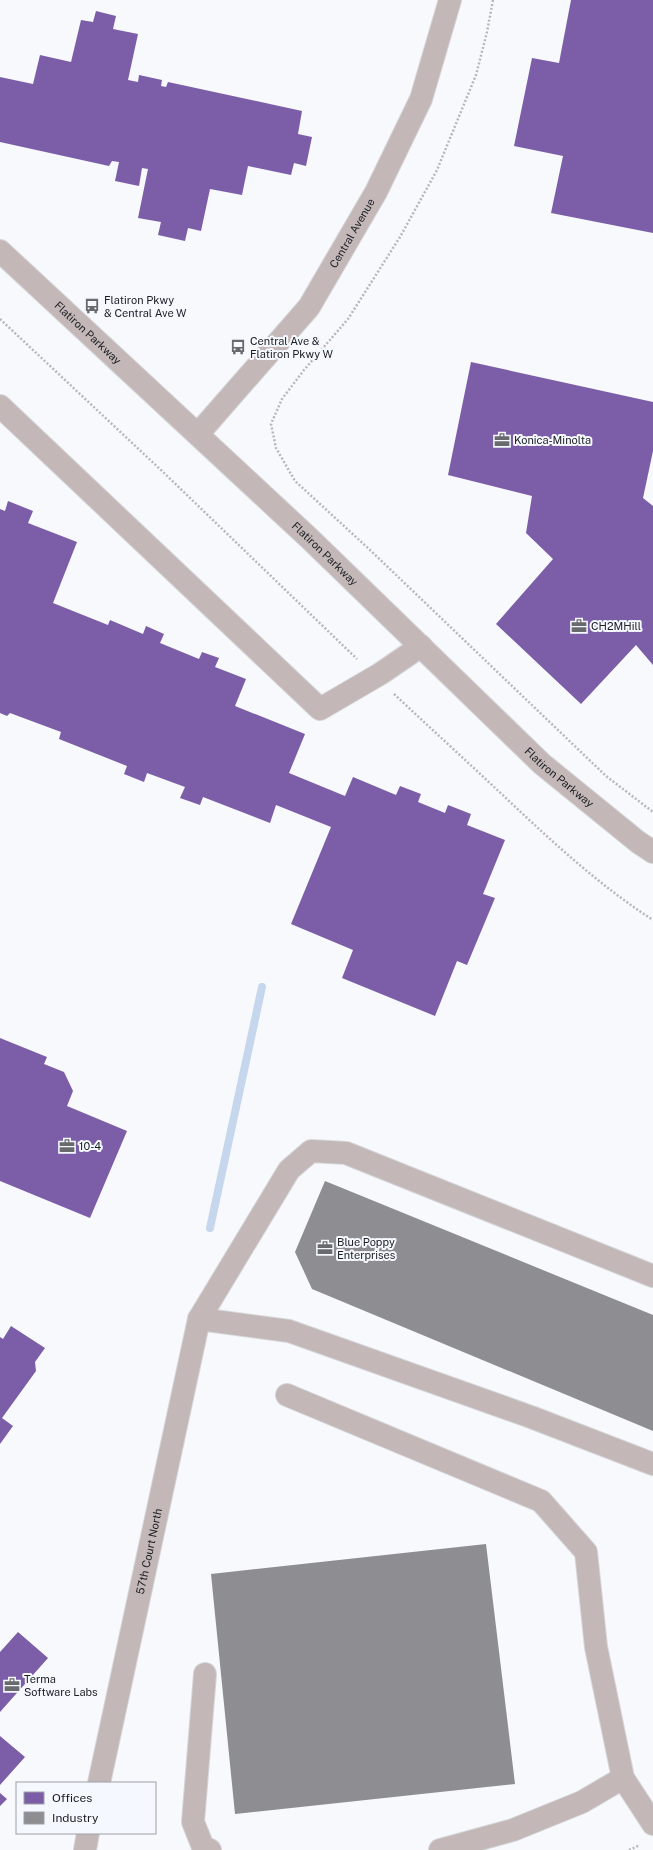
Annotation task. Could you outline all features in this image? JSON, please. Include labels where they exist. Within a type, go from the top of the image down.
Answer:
[{"type":"street","name":"Central Avenue","points":[[198,434],[309,307],[376,192],[421,99],[450,0]]},
{"type":"street","name":"Flatiron Parkway","points":[[0,251],[310,539],[542,764],[638,842],[653,852]]},
{"type":"street","points":[[0,406],[320,709],[375,677],[421,646]]},
{"type":"street","name":"57th Court North","points":[[99,1782],[199,1319],[289,1170],[311,1150],[346,1153],[653,1276]]},
{"type":"street","points":[[199,1319],[290,1331],[524,1415],[653,1464]]},
{"type":"street","points":[[287,1395],[541,1501],[586,1552],[596,1647],[623,1778],[653,1824]]},
{"type":"street","points":[[205,1674],[192,1822],[203,1847],[210,1850]]},
{"type":"street","points":[[440,1850],[496,1843],[512,1830],[582,1802],[623,1778]]},
{"type":"street","points":[[84,1850],[88,1834]]},
{"type":"path","points":[[493,0],[487,32],[476,75],[437,170],[400,237],[348,319],[304,370],[282,399],[271,424],[272,430],[276,448],[295,481],[369,549],[606,776],[653,812]]},
{"type":"path","points":[[0,319],[162,471],[375,677],[538,828],[595,877],[653,920]]},
{"type":"building: Offices","points":[[571,0],[653,0],[653,233],[551,213],[563,156],[514,146],[532,58],[559,63]]},
{"type":"building: Offices","points":[[96,11],[116,16],[113,29],[138,34],[128,80],[138,82],[139,75],[162,80],[161,86],[166,87],[168,82],[302,111],[298,134],[312,137],[306,166],[294,163],[291,175],[248,166],[242,195],[210,189],[201,231],[188,228],[185,241],[158,235],[161,222],[138,218],[148,169],[142,168],[139,186],[115,181],[119,162],[112,161],[109,166],[0,142],[0,77],[33,84],[40,55],[71,62],[81,20],[93,22]]},
{"type":"building: Offices","points":[[471,362],[653,402],[653,451],[643,498],[653,506],[653,665],[636,645],[581,704],[496,624],[553,559],[526,533],[532,496],[448,475]]},
{"type":"building: Offices","points":[[8,501],[33,511],[28,523],[77,542],[53,603],[108,625],[110,620],[143,634],[146,626],[164,634],[160,643],[199,659],[202,652],[219,658],[215,667],[246,679],[235,706],[305,734],[289,773],[345,796],[353,777],[396,795],[400,786],[421,794],[418,802],[445,813],[448,805],[471,814],[467,825],[505,840],[483,894],[495,898],[467,965],[457,961],[435,1016],[342,978],[353,950],[291,924],[331,827],[276,805],[270,823],[203,797],[200,805],[180,798],[185,787],[147,773],[144,782],[124,774],[127,766],[59,739],[61,732],[10,713],[7,716],[0,713],[0,509],[5,511]]},
{"type":"building: Offices","points":[[0,1038],[47,1057],[44,1064],[64,1072],[73,1091],[67,1106],[127,1131],[90,1218],[0,1181]]},
{"type":"building: Offices","points":[[11,1326],[45,1348],[35,1362],[36,1371],[2,1418],[13,1426],[0,1444],[0,1337],[3,1339]]},
{"type":"building: Offices","name":"Terma Software Labs","points":[[18,1632],[48,1658],[0,1712],[0,1652]]},
{"type":"building: Offices","points":[[0,1736],[25,1757],[0,1785]]},
{"type":"building: Offices","points":[[0,1793],[7,1799],[0,1806]]},
{"type":"building: Industry","points":[[325,1181],[653,1315],[653,1431],[312,1289],[295,1252]]},
{"type":"building: Industry","points":[[486,1544],[515,1784],[235,1814],[211,1574]]},
{"type":"waterway","points":[[210,1228],[262,987]]},
{"type":"place","name":"Flatiron Pkwy & Central Ave W","points":[[92,306]]},
{"type":"place","name":"Central Ave & Flatiron Pkwy W","points":[[238,347]]},
{"type":"place","name":"Konica-Minolta","points":[[502,440]]},
{"type":"place","name":"CH2MHill","points":[[579,626]]},
{"type":"place","name":"10-4","points":[[67,1146]]},
{"type":"place","name":"Blue Poppy Enterprises","points":[[325,1248]]},
{"type":"place","name":"Terma Software Labs","points":[[12,1685]]}]
